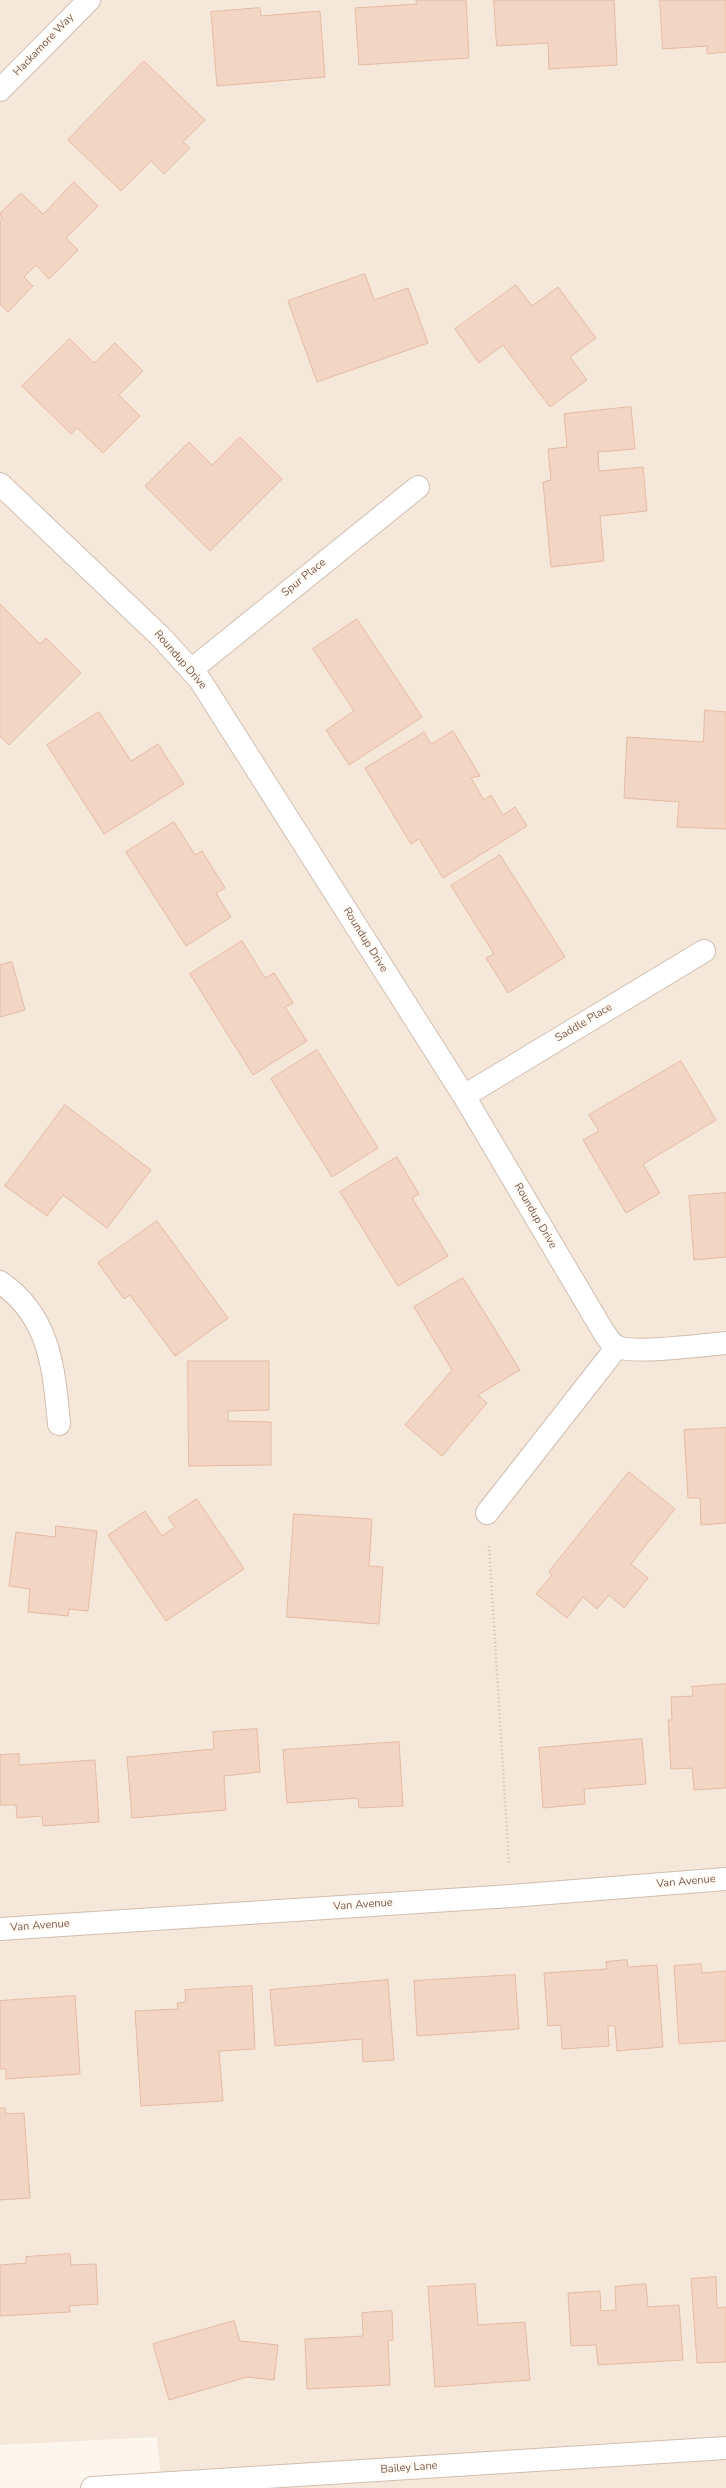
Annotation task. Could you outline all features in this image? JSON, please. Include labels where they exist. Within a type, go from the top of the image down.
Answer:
[{"type":"street","name":"Hackamore Way","points":[[0,90],[89,0]]},
{"type":"street","name":"Roundup Drive","points":[[0,484],[161,637],[191,670],[208,692],[464,1096],[602,1331],[617,1346]]},
{"type":"street","name":"Spur Place","points":[[191,670],[418,487]]},
{"type":"street","name":"Saddle Place","points":[[464,1096],[704,951]]},
{"type":"street","points":[[0,1282],[9,1288],[29,1311],[50,1352],[55,1375],[59,1424]]},
{"type":"street","points":[[487,1513],[617,1346],[633,1349],[726,1343]]},
{"type":"street","name":"Van Avenue","points":[[0,1929],[511,1896],[726,1879]]},
{"type":"street","name":"Bailey Lane","points":[[92,2488],[726,2448]]},
{"type":"path","points":[[487,1513],[511,1896]]},
{"type":"shaded area","points":[[0,0],[726,0],[726,2488],[162,2488],[157,2437],[0,2445]]},
{"type":"building","points":[[416,0],[466,0],[469,58],[359,65],[355,8],[417,4]]},
{"type":"building","points":[[494,0],[614,0],[617,65],[549,69],[548,43],[497,46]]},
{"type":"building","points":[[660,0],[726,0],[726,52],[707,54],[707,46],[663,49]]},
{"type":"building","points":[[260,8],[261,16],[320,11],[325,77],[217,86],[211,12]]},
{"type":"building","points":[[144,61],[205,120],[183,142],[190,148],[164,174],[151,161],[121,191],[68,140]]},
{"type":"building","points":[[74,182],[98,206],[66,238],[78,250],[49,279],[36,265],[24,277],[33,286],[8,312],[0,304],[0,222],[2,220],[0,213],[21,193],[43,214]]},
{"type":"building","points":[[365,274],[374,300],[408,288],[428,343],[317,382],[288,301]]},
{"type":"building","points":[[516,285],[532,306],[558,287],[596,338],[570,357],[587,380],[550,407],[503,345],[479,363],[455,329]]},
{"type":"building","points":[[70,339],[94,363],[115,343],[143,371],[119,395],[140,416],[103,453],[77,428],[71,434],[22,386]]},
{"type":"building","points":[[631,407],[635,449],[598,452],[599,471],[643,467],[647,511],[600,516],[604,561],[551,567],[543,482],[551,480],[548,449],[567,447],[564,414]]},
{"type":"building","points":[[240,437],[282,479],[210,551],[145,486],[189,442],[212,465]]},
{"type":"building","points":[[0,604],[40,644],[46,638],[81,673],[9,745],[0,736]]},
{"type":"building","points":[[357,619],[422,717],[349,765],[326,730],[354,711],[313,649]]},
{"type":"building","points":[[705,710],[726,712],[726,829],[677,827],[679,802],[624,798],[627,737],[703,742]]},
{"type":"building","points":[[99,712],[131,761],[158,744],[184,784],[104,834],[47,745]]},
{"type":"building","points":[[453,731],[480,776],[471,778],[484,800],[491,795],[503,815],[515,807],[527,826],[443,878],[419,839],[411,844],[365,768],[424,732],[431,744]]},
{"type":"building","points":[[174,822],[195,855],[202,851],[225,888],[216,893],[231,917],[186,946],[126,852]]},
{"type":"building","points":[[500,855],[565,957],[508,993],[486,958],[494,954],[451,886]]},
{"type":"building","points":[[242,941],[265,978],[274,973],[293,1003],[285,1007],[307,1041],[253,1075],[190,974]]},
{"type":"building","points":[[12,962],[25,1010],[0,1017],[0,965]]},
{"type":"building","points":[[317,1050],[378,1148],[332,1177],[271,1079]]},
{"type":"building","points":[[681,1061],[716,1120],[643,1164],[660,1193],[626,1213],[583,1140],[599,1131],[589,1115]]},
{"type":"building","points":[[65,1105],[151,1170],[107,1228],[63,1195],[47,1216],[5,1186]]},
{"type":"building","points":[[397,1157],[419,1194],[412,1198],[448,1256],[398,1286],[340,1192]]},
{"type":"building","points":[[726,1193],[726,1257],[694,1260],[689,1196]]},
{"type":"building","points":[[157,1221],[228,1318],[175,1356],[130,1295],[124,1299],[98,1263]]},
{"type":"building","points":[[463,1278],[520,1370],[478,1395],[487,1403],[442,1456],[405,1425],[452,1370],[414,1307]]},
{"type":"building","points":[[188,1361],[269,1361],[269,1410],[228,1411],[228,1421],[271,1422],[271,1465],[189,1466]]},
{"type":"building","points":[[726,1428],[726,1523],[701,1525],[700,1498],[688,1498],[684,1430]]},
{"type":"building","points":[[629,1472],[675,1509],[631,1564],[648,1578],[624,1608],[609,1595],[597,1609],[583,1597],[567,1618],[536,1594],[552,1575],[549,1572]]},
{"type":"building","points":[[197,1499],[244,1569],[166,1621],[108,1535],[145,1511],[162,1536],[175,1527],[168,1518]]},
{"type":"building","points":[[294,1514],[372,1519],[369,1566],[383,1567],[379,1624],[287,1617]]},
{"type":"building","points":[[56,1526],[97,1531],[88,1611],[69,1609],[68,1616],[28,1612],[30,1589],[9,1586],[16,1532],[55,1537]]},
{"type":"building","points":[[726,1684],[726,1788],[694,1790],[692,1768],[671,1769],[668,1720],[672,1720],[671,1697],[693,1696],[692,1687]]},
{"type":"building","points":[[257,1729],[260,1772],[224,1776],[226,1810],[132,1818],[127,1757],[214,1749],[213,1732]]},
{"type":"building","points":[[642,1739],[646,1784],[584,1789],[585,1804],[543,1808],[539,1748]]},
{"type":"building","points":[[399,1742],[403,1806],[359,1808],[358,1798],[287,1803],[283,1750]]},
{"type":"building","points":[[19,1754],[19,1765],[95,1760],[99,1822],[43,1826],[42,1816],[17,1818],[16,1805],[0,1805],[0,1755]]},
{"type":"building","points":[[627,1960],[628,1967],[657,1965],[663,2047],[617,2051],[615,2026],[608,2026],[609,2046],[562,2049],[561,2025],[548,2026],[544,1973],[607,1969],[606,1962]]},
{"type":"building","points":[[701,1964],[702,1973],[726,1971],[726,2041],[679,2044],[674,1966]]},
{"type":"building","points":[[515,1975],[519,2029],[417,2036],[414,1981]]},
{"type":"building","points":[[388,1980],[394,2060],[363,2062],[362,2039],[275,2046],[270,1990]]},
{"type":"building","points":[[252,1986],[255,2049],[219,2051],[223,2101],[141,2106],[135,2011],[178,2009],[177,2003],[186,2002],[185,1990]]},
{"type":"building","points":[[75,1996],[80,2074],[6,2079],[6,2069],[0,2069],[0,2001]]},
{"type":"building","points":[[0,2108],[5,2108],[6,2114],[24,2113],[30,2198],[0,2200]]},
{"type":"building","points":[[70,2254],[71,2265],[96,2264],[98,2304],[69,2306],[70,2312],[0,2316],[0,2265],[26,2263],[26,2257]]},
{"type":"building","points":[[716,2277],[717,2308],[726,2307],[726,2362],[697,2363],[691,2279]]},
{"type":"building","points":[[475,2284],[478,2325],[525,2322],[530,2380],[435,2387],[428,2287]]},
{"type":"building","points":[[646,2284],[648,2307],[679,2305],[683,2360],[598,2365],[596,2345],[571,2346],[568,2293],[600,2291],[601,2311],[616,2310],[615,2287]]},
{"type":"building","points":[[392,2311],[393,2340],[388,2341],[390,2385],[307,2389],[305,2339],[363,2336],[362,2313]]},
{"type":"building","points":[[234,2321],[240,2341],[278,2345],[274,2380],[247,2377],[169,2400],[153,2344]]}]
